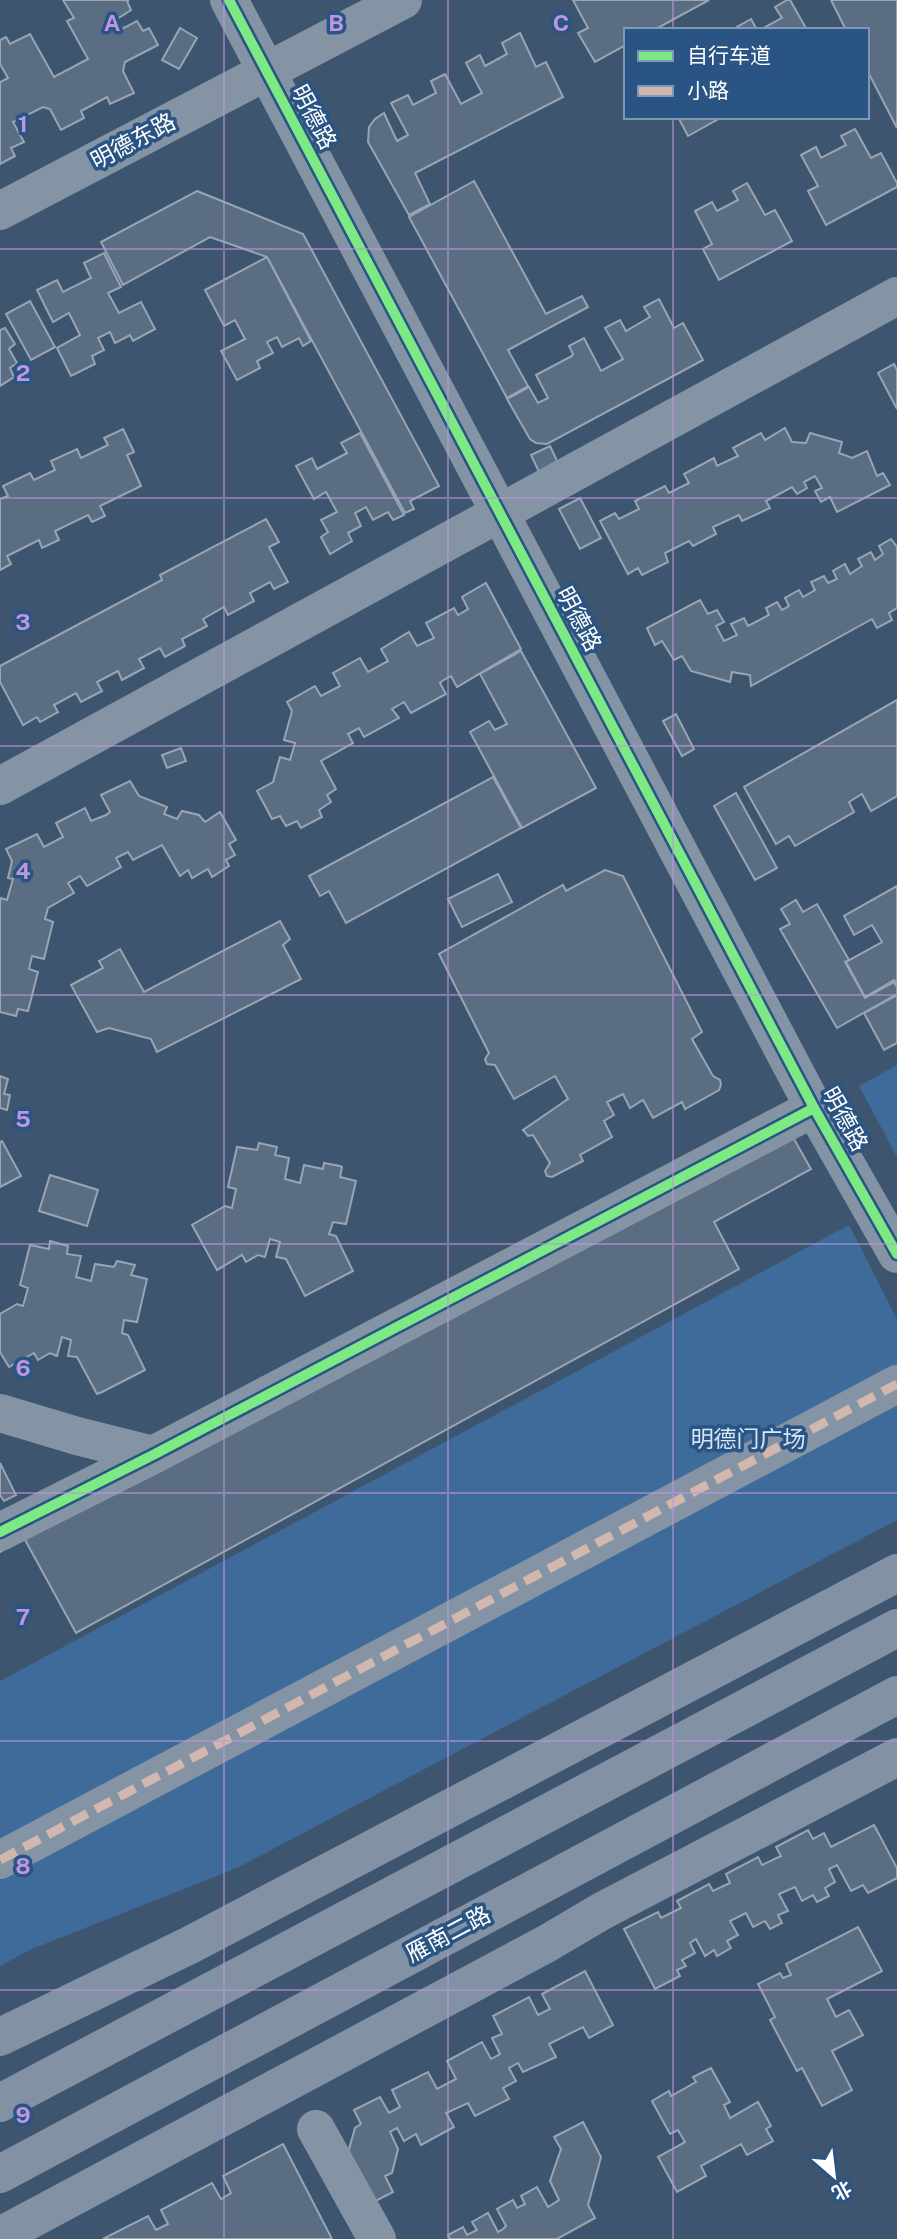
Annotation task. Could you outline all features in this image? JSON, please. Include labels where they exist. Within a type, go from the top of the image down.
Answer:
[{"type":"main road","points":[[0,2036],[190,1945],[897,1573]]},
{"type":"main road","points":[[0,2103],[897,1628]]},
{"type":"main road","name":"雁南二路","points":[[0,2174],[897,1695]]},
{"type":"main road","points":[[0,2236],[547,1944],[602,1911],[897,1756]]},
{"type":"main road","points":[[515,1774],[539,1818]]},
{"type":"main road","points":[[521,1896],[547,1944]]},
{"type":"street","name":"明德路","points":[[229,0],[814,1108],[897,1254]]},
{"type":"street","name":"明德东路","points":[[0,211],[403,0]]},
{"type":"street","points":[[0,786],[897,296]]},
{"type":"street","points":[[0,1532],[153,1455],[814,1108]]},
{"type":"street","points":[[0,1860],[897,1384]]},
{"type":"street","points":[[0,1413],[153,1455]]},
{"type":"street","points":[[316,2129],[377,2239]]},
{"type":"green space","points":[[897,1065],[897,1157],[859,1086]]},
{"type":"green space","name":"明德门广场","points":[[849,1225],[897,1319],[897,1520],[237,1868],[32,1949],[0,1966],[0,1681]]},
{"type":"building","points":[[63,0],[129,0],[127,1],[131,10],[117,19],[122,29],[137,21],[143,31],[149,28],[158,45],[125,62],[123,71],[134,93],[110,104],[107,97],[81,111],[84,118],[61,130],[50,109],[43,107],[13,122],[24,142],[11,148],[15,156],[0,164],[0,82],[8,78],[0,64],[0,40],[6,37],[10,44],[30,34],[54,77],[88,59],[67,21],[74,18]]},
{"type":"building","points":[[573,0],[709,0],[658,28],[624,28],[624,46],[595,62],[578,33],[588,28]]},
{"type":"building","points":[[790,0],[806,28],[764,28],[782,18],[775,7]]},
{"type":"building","points":[[831,0],[897,0],[897,128],[869,74],[869,28],[845,28]]},
{"type":"building","points":[[751,19],[756,28],[737,28]]},
{"type":"building","points":[[180,28],[197,38],[179,69],[162,60]]},
{"type":"building","points":[[520,33],[536,67],[546,62],[563,97],[415,173],[430,204],[409,215],[368,142],[369,127],[384,113],[397,141],[408,135],[391,103],[408,95],[413,105],[436,93],[431,81],[445,74],[461,104],[482,93],[466,63],[480,55],[485,66],[507,54],[502,43]]},
{"type":"building","points":[[679,119],[718,119],[688,136]]},
{"type":"building","points":[[855,129],[871,158],[881,153],[897,187],[826,225],[808,191],[818,186],[801,155],[816,147],[821,158],[846,145],[841,136]]},
{"type":"building","points":[[474,181],[546,314],[582,296],[588,307],[508,350],[528,386],[507,398],[409,217]]},
{"type":"building","points":[[747,183],[765,215],[775,210],[792,241],[719,280],[703,249],[712,244],[695,211],[712,202],[717,211],[738,200],[733,191]]},
{"type":"building","points":[[197,191],[303,234],[439,486],[410,501],[414,509],[405,513],[267,257],[210,237],[123,285],[101,242]]},
{"type":"building","points":[[104,253],[121,287],[108,293],[119,313],[141,302],[155,329],[133,341],[130,335],[115,343],[110,332],[98,338],[104,350],[92,356],[95,364],[71,376],[57,348],[80,335],[69,313],[53,322],[37,290],[57,280],[63,292],[91,278],[84,263]]},
{"type":"building","points":[[267,257],[311,341],[303,346],[299,338],[282,347],[277,337],[267,342],[273,353],[257,361],[260,368],[237,380],[221,351],[245,339],[235,320],[224,326],[205,290]]},
{"type":"building","points":[[659,299],[674,328],[683,323],[703,360],[547,444],[536,443],[530,439],[507,399],[529,387],[538,403],[548,398],[536,375],[572,356],[569,346],[584,338],[601,371],[623,359],[605,328],[620,320],[626,331],[650,317],[644,307]]},
{"type":"building","points":[[30,301],[55,347],[31,360],[6,314]]},
{"type":"building","points":[[5,328],[15,344],[9,349],[17,363],[10,368],[14,377],[0,386],[0,330]]},
{"type":"building","points":[[894,364],[897,370],[897,409],[878,373]]},
{"type":"building","points":[[785,428],[792,442],[806,443],[810,433],[842,442],[839,453],[852,458],[867,451],[877,476],[883,473],[890,485],[837,512],[830,497],[821,502],[815,491],[822,488],[815,476],[804,482],[807,488],[797,494],[792,487],[766,501],[770,508],[742,521],[739,515],[713,527],[716,534],[693,546],[689,541],[665,553],[668,562],[642,575],[638,568],[628,574],[600,521],[615,513],[619,519],[639,509],[635,501],[665,486],[669,493],[689,483],[684,474],[714,458],[717,466],[738,456],[733,448],[761,433],[765,440]]},
{"type":"building","points":[[123,429],[134,452],[127,455],[141,486],[100,506],[105,516],[92,522],[88,515],[55,531],[59,540],[42,548],[39,540],[7,556],[11,564],[0,570],[0,499],[8,496],[3,486],[30,473],[34,480],[55,470],[51,461],[77,449],[81,458],[108,445],[104,438]]},
{"type":"building","points":[[360,433],[404,515],[393,520],[388,512],[373,520],[366,507],[355,513],[361,526],[348,533],[352,541],[330,554],[321,537],[328,532],[321,520],[337,512],[326,492],[314,499],[296,466],[312,458],[317,469],[347,453],[341,443]]},
{"type":"building","points":[[550,446],[559,465],[540,474],[531,455]]},
{"type":"building","points":[[580,498],[601,538],[580,549],[559,509]]},
{"type":"building","points":[[266,519],[279,542],[269,547],[288,582],[274,589],[270,582],[250,593],[254,601],[228,615],[224,607],[203,619],[207,626],[182,639],[185,646],[165,657],[160,648],[139,659],[144,668],[122,680],[118,671],[97,682],[102,691],[81,702],[76,693],[54,705],[58,712],[40,722],[37,717],[23,725],[0,682],[0,666],[162,580],[160,575]]},
{"type":"building","points":[[891,539],[897,547],[897,608],[889,613],[892,620],[877,628],[872,619],[751,686],[750,675],[732,672],[730,682],[691,671],[682,656],[674,660],[662,641],[655,645],[647,628],[700,600],[708,614],[717,610],[724,622],[716,626],[724,641],[737,635],[731,624],[744,618],[748,626],[769,615],[766,608],[777,602],[782,610],[789,606],[785,598],[799,590],[803,597],[815,590],[811,582],[824,576],[828,583],[837,579],[833,571],[845,564],[850,574],[862,566],[858,559],[871,552],[875,560],[883,554],[879,546]]},
{"type":"building","points":[[486,583],[521,649],[457,687],[451,676],[442,681],[440,683],[446,694],[411,713],[404,702],[392,709],[399,718],[364,737],[359,728],[348,734],[353,743],[321,761],[336,789],[327,795],[331,802],[319,810],[322,817],[301,828],[297,821],[286,826],[280,816],[272,819],[257,791],[273,782],[280,757],[290,760],[295,743],[284,740],[292,711],[287,702],[315,686],[321,696],[340,686],[333,673],[360,658],[368,672],[388,661],[381,649],[409,632],[417,646],[434,638],[426,623],[454,608],[458,615],[468,609],[462,597]]},
{"type":"building","points":[[521,651],[596,788],[522,828],[470,732],[489,721],[495,730],[507,724],[480,674]]},
{"type":"building","points":[[897,700],[897,796],[871,811],[862,794],[849,802],[854,812],[795,846],[789,836],[776,844],[744,787]]},
{"type":"building","points":[[676,714],[694,749],[682,756],[663,721]]},
{"type":"building","points":[[181,748],[186,761],[167,768],[162,755]]},
{"type":"building","points":[[493,777],[521,828],[346,923],[329,891],[320,896],[309,876]]},
{"type":"building","points":[[130,781],[139,796],[167,807],[164,814],[177,819],[182,811],[199,815],[205,822],[220,812],[236,840],[229,844],[235,855],[226,860],[229,866],[212,877],[208,869],[192,878],[188,870],[180,876],[162,845],[133,860],[128,852],[116,858],[121,867],[87,886],[80,876],[68,883],[74,893],[48,908],[45,919],[53,922],[44,959],[32,956],[29,969],[38,972],[28,1011],[18,1009],[16,1016],[0,1012],[0,902],[1,898],[7,900],[13,879],[8,878],[12,861],[6,849],[37,834],[44,847],[63,837],[56,823],[85,808],[91,821],[106,815],[110,812],[101,795]]},
{"type":"building","points":[[736,793],[777,868],[755,880],[714,806]]},
{"type":"building","points":[[605,870],[623,876],[702,1032],[692,1039],[721,1085],[719,1090],[685,1109],[682,1102],[653,1118],[643,1100],[630,1108],[623,1094],[607,1102],[614,1115],[604,1121],[612,1137],[580,1155],[583,1161],[552,1177],[547,1176],[545,1171],[550,1163],[533,1135],[528,1136],[523,1130],[568,1099],[555,1076],[514,1099],[495,1065],[487,1064],[485,1059],[489,1053],[439,954],[563,885],[566,891]]},
{"type":"building","points":[[498,874],[512,902],[462,927],[448,899]]},
{"type":"building","points":[[897,886],[897,985],[894,980],[865,997],[846,962],[882,942],[872,925],[854,935],[844,916]]},
{"type":"building","points":[[796,900],[803,912],[817,904],[849,960],[845,962],[865,998],[894,982],[897,994],[837,1028],[780,929],[790,924],[781,909]]},
{"type":"building","points":[[280,921],[290,939],[283,945],[301,979],[157,1052],[151,1039],[109,1028],[97,1032],[71,985],[103,968],[99,961],[120,949],[144,992]]},
{"type":"building","points":[[897,995],[897,1043],[884,1050],[864,1013]]},
{"type":"building","points":[[0,1076],[8,1079],[4,1094],[10,1095],[7,1110],[0,1108]]},
{"type":"building","points":[[790,1132],[811,1169],[714,1222],[739,1269],[76,1633],[24,1538],[0,1552],[0,1522]]},
{"type":"building","points":[[2,1141],[21,1176],[0,1187],[0,1142]]},
{"type":"building","points":[[259,1143],[277,1147],[275,1155],[289,1158],[285,1179],[300,1183],[304,1165],[323,1169],[324,1163],[342,1167],[340,1177],[356,1181],[346,1224],[333,1222],[329,1234],[336,1236],[353,1271],[305,1296],[286,1259],[276,1257],[280,1242],[270,1239],[265,1257],[258,1255],[246,1262],[242,1255],[217,1270],[192,1225],[225,1206],[232,1208],[236,1189],[228,1187],[237,1147],[257,1150]]},
{"type":"building","points":[[50,1175],[98,1190],[87,1226],[39,1211]]},
{"type":"building","points":[[50,1241],[68,1246],[67,1254],[81,1256],[76,1277],[91,1281],[95,1264],[114,1267],[117,1261],[135,1265],[131,1275],[147,1279],[137,1322],[124,1320],[122,1333],[128,1335],[145,1370],[97,1394],[77,1357],[68,1356],[71,1340],[62,1337],[57,1356],[50,1353],[38,1360],[34,1353],[9,1367],[0,1352],[0,1314],[17,1304],[23,1306],[28,1288],[20,1285],[30,1245],[49,1249]]},
{"type":"building","points":[[0,1463],[16,1495],[4,1501],[0,1495]]},
{"type":"building","points":[[874,1825],[897,1868],[897,1878],[868,1893],[863,1885],[851,1891],[837,1865],[829,1869],[835,1882],[825,1888],[829,1896],[817,1902],[813,1895],[802,1901],[795,1887],[779,1894],[788,1911],[778,1915],[782,1923],[770,1929],[765,1921],[753,1927],[746,1913],[730,1921],[738,1935],[727,1941],[731,1948],[717,1956],[714,1950],[705,1956],[696,1939],[690,1943],[695,1953],[682,1960],[686,1966],[677,1970],[680,1976],[655,1989],[624,1929],[658,1912],[661,1918],[681,1908],[677,1901],[709,1884],[713,1891],[730,1883],[726,1874],[758,1857],[762,1865],[781,1856],[776,1847],[808,1830],[813,1839],[824,1833],[831,1847]]},
{"type":"building","points":[[858,1927],[882,1971],[827,1999],[836,2017],[849,2010],[863,2035],[832,2051],[852,2090],[822,2106],[802,2068],[797,2071],[770,2020],[775,2017],[758,1984],[780,1973],[783,1978],[791,1975],[786,1964]]},
{"type":"building","points":[[585,1971],[613,2025],[589,2038],[583,2027],[549,2044],[556,2057],[523,2072],[518,2063],[509,2068],[516,2081],[503,2088],[509,2099],[475,2116],[468,2103],[446,2113],[454,2127],[421,2145],[416,2134],[404,2141],[397,2128],[390,2132],[398,2149],[392,2173],[385,2176],[393,2192],[370,2204],[346,2160],[355,2128],[361,2124],[354,2110],[380,2097],[389,2113],[400,2107],[392,2090],[428,2072],[437,2089],[456,2079],[447,2061],[482,2042],[491,2059],[500,2054],[492,2038],[502,2034],[493,2016],[529,1997],[538,2015],[550,2009],[542,1994]]},
{"type":"building","points":[[711,2068],[730,2102],[724,2105],[730,2118],[758,2102],[771,2126],[766,2129],[773,2141],[747,2155],[741,2144],[701,2166],[706,2176],[677,2192],[658,2157],[685,2142],[678,2130],[670,2134],[652,2101],[669,2091],[671,2096],[696,2082],[693,2077]]},
{"type":"building","points":[[583,2122],[601,2157],[588,2205],[595,2218],[557,2239],[450,2239],[448,2235],[463,2227],[467,2235],[477,2230],[472,2222],[488,2213],[498,2232],[506,2226],[497,2209],[513,2200],[517,2208],[525,2204],[521,2196],[537,2187],[548,2207],[559,2200],[550,2181],[561,2149],[554,2137]]},
{"type":"building","points":[[283,2144],[332,2239],[103,2239],[148,2216],[156,2230],[168,2224],[161,2210],[212,2183],[221,2199],[231,2193],[223,2176]]},
{"type":"marked path","points":[[0,1860],[897,1384]]},
{"type":"cycle path","points":[[229,0],[814,1108],[897,1254]]},
{"type":"cycle path","points":[[0,1532],[153,1455],[814,1108]]}]
